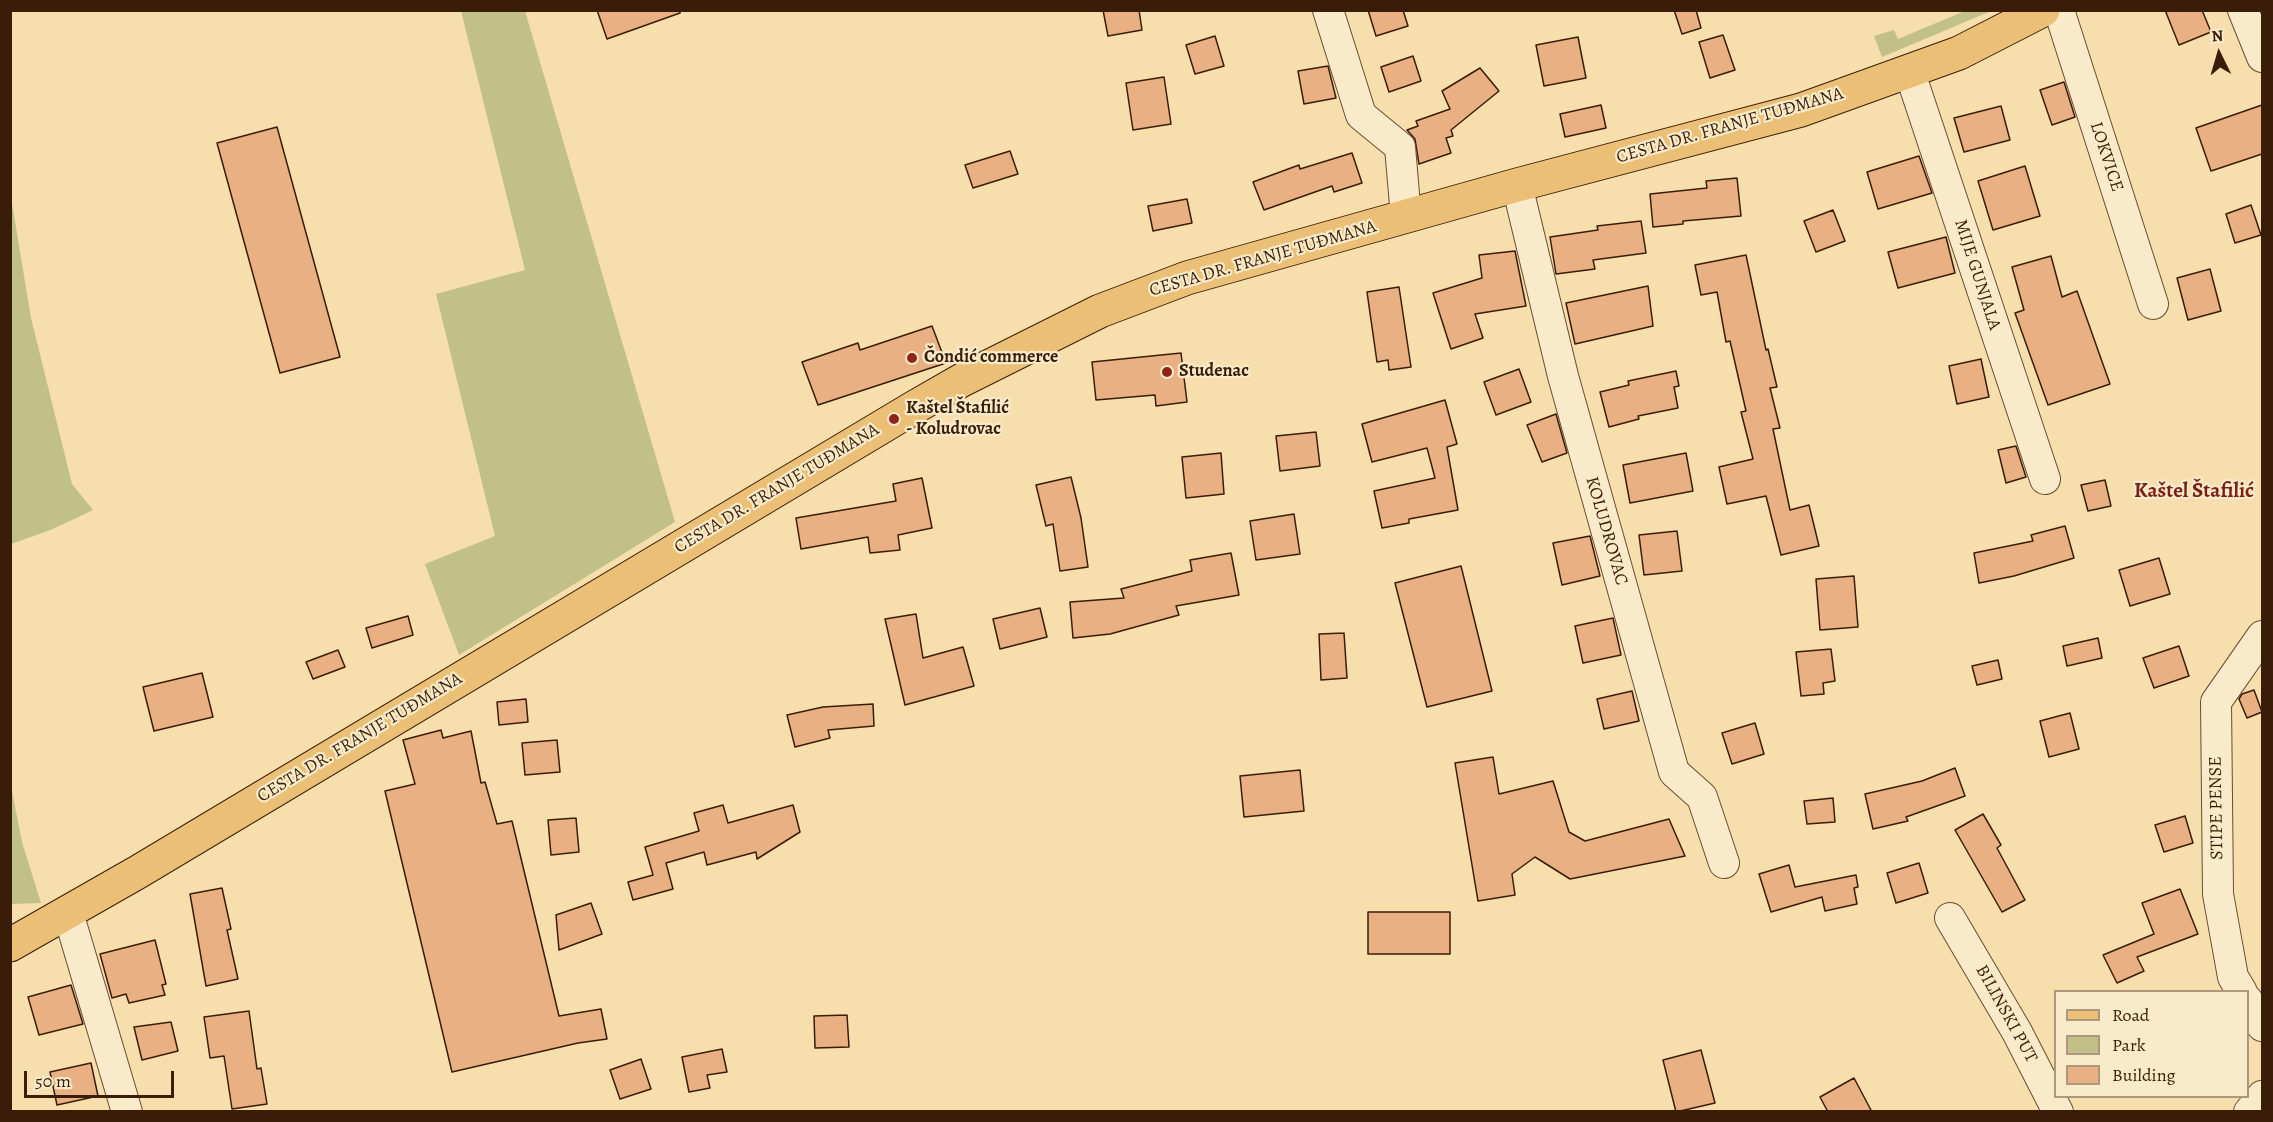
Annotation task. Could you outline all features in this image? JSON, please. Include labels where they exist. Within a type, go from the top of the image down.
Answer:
[{"type":"main road","name":"CESTA DR. FRANJE TUĐMANA","points":[[10,945],[68,913],[962,380],[1100,312],[1152,291],[1517,185],[1801,110],[1959,53],[2043,10]]},
{"type":"street","points":[[1328,10],[1361,115],[1400,147],[1406,217]]},
{"type":"street","name":"LOKVICE","points":[[2059,10],[2153,304]]},
{"type":"street","points":[[2244,10],[2262,57]]},
{"type":"street","name":"MIJE GUNJALA","points":[[1909,70],[2045,480]]},
{"type":"street","name":"KOLUDROVAC","points":[[1517,185],[1563,376],[1674,772],[1702,797],[1724,863]]},
{"type":"street","name":"STIPE PENSE","points":[[2241,990],[2233,977],[2218,894],[2216,702],[2262,636]]},
{"type":"street","points":[[68,913],[127,1112]]},
{"type":"street","name":"BILINSKI PUT","points":[[1950,918],[2017,1032],[2058,1112]]},
{"type":"street","points":[[2249,1004],[2262,1026]]},
{"type":"street","points":[[2249,1112],[2262,1096]]},
{"type":"green space","points":[[461,11],[525,11],[675,522],[459,655],[425,564],[495,536],[436,294],[525,270]]},
{"type":"green space","points":[[1965,11],[1991,11],[1882,57],[1874,36],[1894,30],[1898,39]]},
{"type":"green space","points":[[10,191],[31,318],[72,484],[93,510],[53,529],[11,544]]},
{"type":"green space","points":[[10,781],[22,842],[41,903],[11,904]]},
{"type":"building","points":[[597,10],[680,10],[680,13],[607,39]]},
{"type":"building","points":[[1103,10],[1139,10],[1142,30],[1108,36]]},
{"type":"building","points":[[1368,10],[1403,10],[1408,26],[1376,36]]},
{"type":"building","points":[[1674,10],[1696,10],[1701,28],[1682,34]]},
{"type":"building","points":[[2165,10],[2202,10],[2211,32],[2179,45]]},
{"type":"building","points":[[1723,35],[1735,70],[1710,78],[1699,42]]},
{"type":"building","points":[[1215,36],[1224,66],[1195,74],[1186,45]]},
{"type":"building","points":[[1578,37],[1586,78],[1544,86],[1536,45]]},
{"type":"building","points":[[1413,56],[1421,81],[1389,92],[1381,67]]},
{"type":"building","points":[[1328,66],[1336,98],[1304,104],[1298,71]]},
{"type":"building","points":[[1480,68],[1499,91],[1451,130],[1453,136],[1446,138],[1451,153],[1419,164],[1415,139],[1407,130],[1418,126],[1416,121],[1450,109],[1442,91]]},
{"type":"building","points":[[1164,77],[1171,124],[1133,130],[1126,83]]},
{"type":"building","points":[[2064,82],[2075,117],[2052,125],[2040,90]]},
{"type":"building","points":[[1601,105],[1606,128],[1565,137],[1560,114]]},
{"type":"building","points":[[2262,105],[2262,154],[2211,171],[2196,128]]},
{"type":"building","points":[[2001,106],[2010,140],[1964,152],[1954,118]]},
{"type":"building","points":[[277,127],[340,357],[280,373],[217,143]]},
{"type":"building","points":[[1010,151],[1018,174],[973,188],[965,165]]},
{"type":"building","points":[[1352,153],[1362,183],[1334,192],[1332,186],[1264,210],[1253,182],[1299,165],[1300,169]]},
{"type":"building","points":[[1919,156],[1932,193],[1878,209],[1867,172]]},
{"type":"building","points":[[2025,166],[2040,216],[1993,230],[1978,181]]},
{"type":"building","points":[[1737,178],[1741,216],[1683,221],[1683,224],[1653,227],[1650,194],[1707,188],[1706,181]]},
{"type":"building","points":[[1187,199],[1192,223],[1153,231],[1148,206]]},
{"type":"building","points":[[2251,205],[2261,235],[2235,243],[2226,214]]},
{"type":"building","points":[[1833,210],[1845,241],[1816,252],[1804,221]]},
{"type":"building","points":[[1641,221],[1646,253],[1593,260],[1595,269],[1556,274],[1550,237],[1598,230],[1597,226]]},
{"type":"building","points":[[1946,237],[1955,273],[1898,288],[1888,252]]},
{"type":"building","points":[[1515,251],[1526,306],[1475,314],[1483,338],[1451,349],[1433,293],[1482,278],[1479,255]]},
{"type":"building","points":[[1746,255],[1766,350],[1768,349],[1777,387],[1770,388],[1780,428],[1773,429],[1790,510],[1809,505],[1819,546],[1781,555],[1766,496],[1727,504],[1719,467],[1753,459],[1741,412],[1746,411],[1730,341],[1726,342],[1717,292],[1701,295],[1695,265]]},
{"type":"building","points":[[2051,256],[2062,297],[2077,291],[2110,384],[2048,405],[2015,313],[2024,310],[2012,267]]},
{"type":"building","points":[[2210,269],[2221,311],[2188,320],[2177,278]]},
{"type":"building","points":[[1648,286],[1653,326],[1575,344],[1566,303]]},
{"type":"building","points":[[1399,287],[1411,367],[1389,370],[1388,360],[1377,362],[1367,292]]},
{"type":"building","points":[[932,326],[946,363],[818,405],[802,362],[858,343],[860,350]]},
{"type":"building","points":[[1181,353],[1187,402],[1156,406],[1155,395],[1096,400],[1092,362]]},
{"type":"building","points":[[1981,359],[1989,397],[1957,404],[1949,366]]},
{"type":"building","points":[[1519,369],[1531,402],[1496,415],[1484,382]]},
{"type":"building","points":[[1676,371],[1679,386],[1674,387],[1678,408],[1638,416],[1639,419],[1609,427],[1600,392],[1629,385],[1628,381]]},
{"type":"building","points":[[1445,400],[1457,444],[1447,447],[1458,510],[1409,519],[1409,523],[1382,528],[1374,491],[1435,478],[1427,448],[1372,462],[1362,424]]},
{"type":"building","points":[[1556,414],[1567,453],[1542,462],[1527,425]]},
{"type":"building","points":[[1316,432],[1320,466],[1280,471],[1276,436]]},
{"type":"building","points":[[2016,446],[2026,477],[2006,483],[1998,450]]},
{"type":"building","points":[[1221,453],[1224,494],[1186,498],[1182,457]]},
{"type":"building","points":[[1686,453],[1693,491],[1630,503],[1623,465]]},
{"type":"building","points":[[1071,477],[1081,518],[1088,567],[1060,571],[1053,524],[1046,526],[1036,485]]},
{"type":"building","points":[[922,478],[932,528],[898,535],[900,550],[870,553],[868,537],[801,549],[796,518],[896,501],[893,484]]},
{"type":"building","points":[[2105,480],[2111,506],[2088,511],[2081,485]]},
{"type":"building","points":[[1294,514],[1300,554],[1256,560],[1250,521]]},
{"type":"building","points":[[2065,526],[2074,558],[2014,576],[1979,583],[1974,553],[2033,541],[2031,535]]},
{"type":"building","points":[[1677,531],[1682,571],[1644,575],[1639,535]]},
{"type":"building","points":[[1590,536],[1600,576],[1562,585],[1553,543]]},
{"type":"building","points":[[1231,553],[1239,595],[1176,606],[1179,615],[1110,634],[1073,638],[1070,602],[1124,598],[1121,589],[1192,571],[1190,560]]},
{"type":"building","points":[[2159,558],[2170,594],[2130,606],[2119,570]]},
{"type":"building","points":[[1461,566],[1492,691],[1427,707],[1395,583]]},
{"type":"building","points":[[1854,576],[1858,627],[1820,630],[1816,579]]},
{"type":"building","points":[[1040,608],[1047,637],[1000,649],[993,619]]},
{"type":"building","points":[[916,614],[923,658],[963,647],[974,686],[905,705],[885,619]]},
{"type":"building","points":[[408,616],[413,635],[372,648],[366,628]]},
{"type":"building","points":[[1613,618],[1621,655],[1583,663],[1575,626]]},
{"type":"building","points":[[1344,633],[1347,678],[1321,680],[1319,634]]},
{"type":"building","points":[[2098,638],[2102,658],[2067,666],[2063,646]]},
{"type":"building","points":[[2179,646],[2189,676],[2154,688],[2143,658]]},
{"type":"building","points":[[1831,649],[1835,681],[1823,683],[1824,694],[1801,696],[1796,652]]},
{"type":"building","points":[[338,650],[345,667],[313,679],[306,662]]},
{"type":"building","points":[[1998,660],[2002,679],[1977,685],[1972,666]]},
{"type":"building","points":[[202,673],[213,717],[154,731],[143,687]]},
{"type":"building","points":[[2254,690],[2262,712],[2247,718],[2239,699],[2242,694]]},
{"type":"building","points":[[1632,691],[1639,721],[1604,729],[1597,699]]},
{"type":"building","points":[[526,699],[528,722],[499,725],[497,702]]},
{"type":"building","points":[[873,704],[874,726],[828,730],[830,738],[795,747],[787,715],[823,707]]},
{"type":"building","points":[[2070,713],[2079,749],[2049,757],[2040,721]]},
{"type":"building","points":[[1755,723],[1764,754],[1732,764],[1722,733]]},
{"type":"building","points":[[441,730],[443,738],[471,731],[481,783],[485,782],[497,824],[512,821],[559,1016],[601,1009],[607,1039],[578,1043],[452,1072],[385,791],[415,784],[403,740]]},
{"type":"building","points":[[557,740],[560,772],[525,775],[522,743]]},
{"type":"building","points":[[1493,757],[1499,794],[1553,781],[1569,832],[1585,841],[1669,819],[1685,856],[1570,879],[1535,857],[1512,874],[1515,895],[1478,901],[1455,763]]},
{"type":"building","points":[[1955,768],[1965,796],[1906,817],[1908,821],[1873,829],[1865,794],[1922,781]]},
{"type":"building","points":[[1300,770],[1304,811],[1244,817],[1240,776]]},
{"type":"building","points":[[1833,798],[1835,822],[1807,824],[1804,801]]},
{"type":"building","points":[[723,805],[728,823],[793,805],[800,832],[757,859],[756,852],[707,865],[704,852],[666,863],[673,889],[633,900],[628,882],[653,875],[645,847],[699,831],[694,813]]},
{"type":"building","points":[[1983,814],[2001,845],[1997,848],[2025,900],[2002,912],[1955,830]]},
{"type":"building","points":[[2185,816],[2193,843],[2164,852],[2155,825]]},
{"type":"building","points":[[576,818],[579,852],[551,855],[548,820]]},
{"type":"building","points":[[1919,863],[1928,893],[1896,903],[1887,873]]},
{"type":"building","points":[[1789,865],[1795,887],[1856,875],[1858,887],[1854,888],[1857,904],[1825,911],[1822,897],[1771,912],[1759,874]]},
{"type":"building","points":[[222,888],[231,929],[227,930],[238,979],[206,986],[190,894]]},
{"type":"building","points":[[2180,889],[2198,934],[2137,957],[2144,971],[2117,983],[2103,955],[2154,934],[2142,903]]},
{"type":"building","points":[[591,903],[602,934],[559,950],[556,915]]},
{"type":"building","points":[[1368,912],[1450,912],[1450,954],[1368,954]]},
{"type":"building","points":[[155,940],[166,984],[162,985],[165,995],[129,1003],[126,994],[112,998],[100,954]]},
{"type":"building","points":[[71,985],[83,1024],[39,1035],[28,997]]},
{"type":"building","points":[[249,1011],[257,1069],[261,1068],[267,1104],[232,1109],[224,1056],[210,1058],[204,1017]]},
{"type":"building","points":[[847,1015],[849,1047],[815,1048],[814,1016]]},
{"type":"building","points":[[171,1022],[178,1051],[142,1060],[134,1027]]},
{"type":"building","points":[[722,1049],[727,1072],[707,1075],[710,1088],[689,1092],[682,1057]]},
{"type":"building","points":[[1701,1050],[1715,1103],[1676,1112],[1663,1060]]},
{"type":"building","points":[[641,1059],[651,1089],[620,1099],[610,1070]]},
{"type":"building","points":[[91,1063],[98,1096],[57,1105],[50,1072]]},
{"type":"building","points":[[1854,1078],[1872,1112],[1828,1112],[1820,1097]]},
{"type":"place","name":"Čondić commerce","points":[[912,358]]},
{"type":"place","name":"Studenac","points":[[1167,372]]},
{"type":"place","name":"Kaštel Štafilić - Koludrovac","points":[[894,419]]},
{"type":"district","name":"Kaštel Štafilić","points":[[2194,492]]}]
